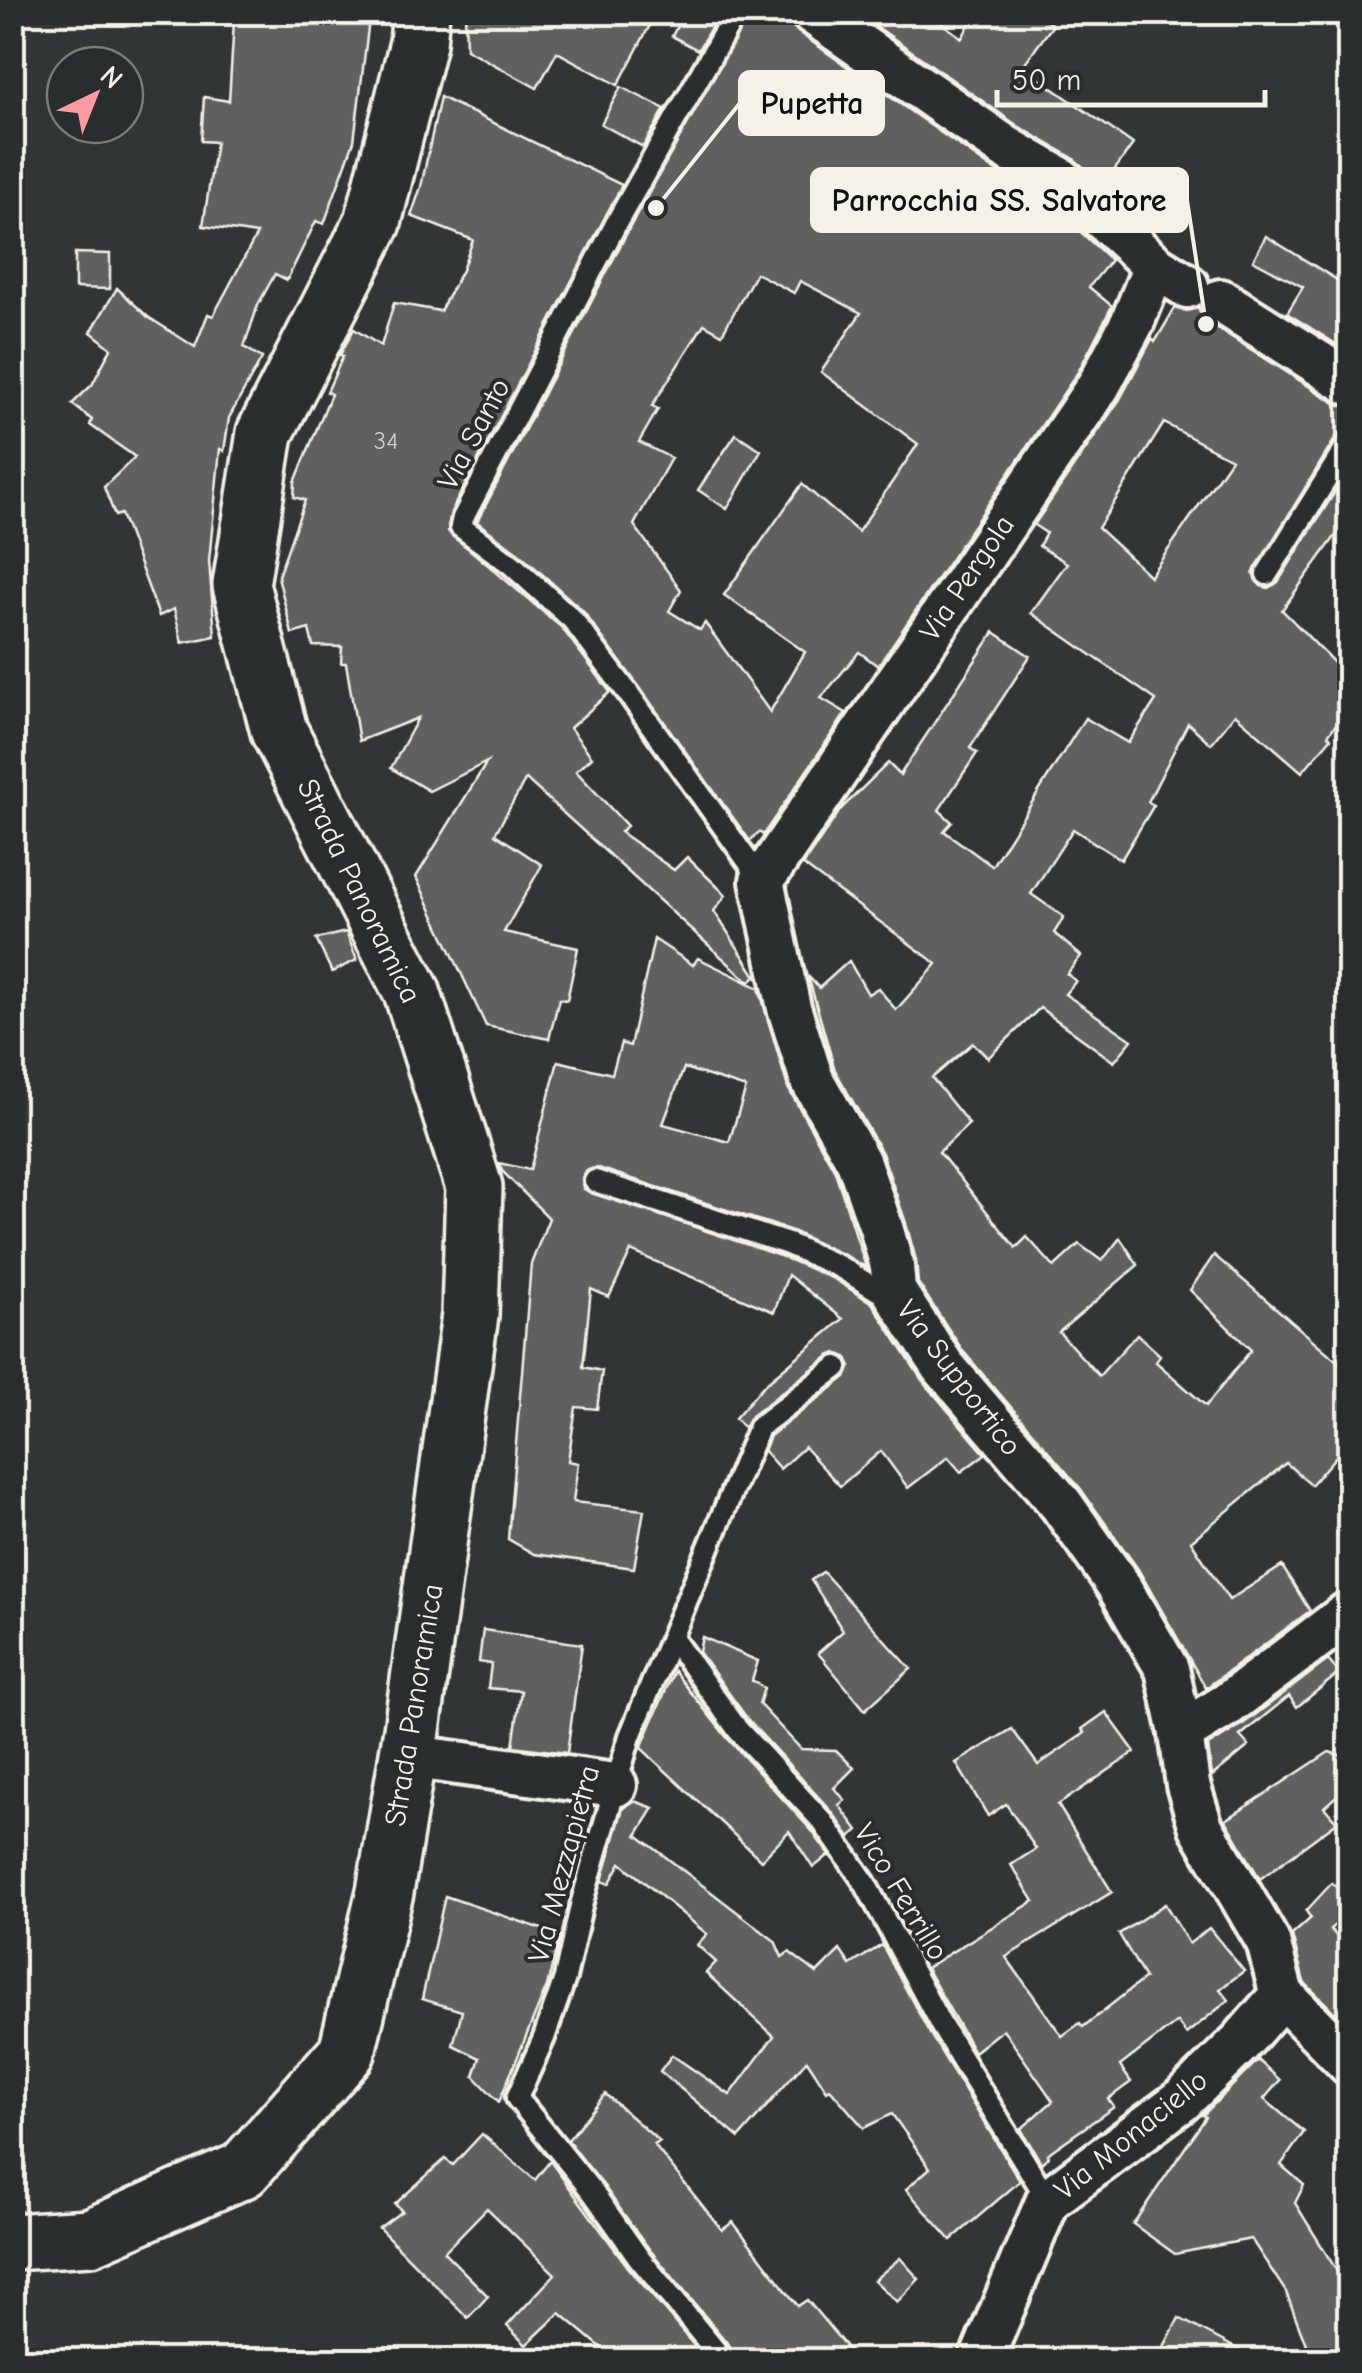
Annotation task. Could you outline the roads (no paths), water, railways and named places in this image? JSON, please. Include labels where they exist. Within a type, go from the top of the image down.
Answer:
[{"type":"main road","name":"Strada Panoramica","points":[[12,2242],[90,2237],[243,2170],[347,2052],[385,1892],[470,1315],[474,1187],[412,992],[279,731],[241,585],[266,434],[372,222],[418,43],[420,12]]},
{"type":"street","points":[[812,12],[1004,147],[1060,179],[1188,285],[1350,383]]},
{"type":"street","name":"Via Pergola","points":[[762,880],[1099,385],[1132,323],[1188,285]]},
{"type":"street","name":"Via Supportico","points":[[762,880],[789,1008],[812,1080],[858,1161],[892,1266],[894,1292],[943,1366],[1061,1504],[1116,1583],[1167,1669],[1180,1732]]},
{"type":"street","points":[[1350,1612],[1228,1704],[1180,1732],[1188,1785],[1201,1827],[1268,1942],[1282,1995],[1350,2064]]},
{"type":"street","points":[[408,1756],[615,1785]]},
{"type":"street","name":"Via Monaciello","points":[[982,2360],[1048,2200],[1181,2102],[1282,1995]]},
{"type":"lane","name":"Via Santo","points":[[736,12],[618,220],[462,527],[524,574],[572,619],[762,880]]},
{"type":"lane","points":[[1268,574],[1350,441]]},
{"type":"lane","points":[[595,1180],[788,1244],[879,1291],[894,1292]]},
{"type":"lane","name":"Via Mezzapietra","points":[[723,2360],[517,2098],[544,2038],[564,1978],[630,1736],[760,1426],[837,1367]]},
{"type":"lane","name":"Vico Ferrillo","points":[[672,1638],[738,1730],[823,1822],[865,1883],[942,2027],[1048,2200]]},
{"type":"place","name":"Pupetta","points":[[656,208]]},
{"type":"place","name":"Parrocchia SS. Salvatore","points":[[1206,324]]}]
